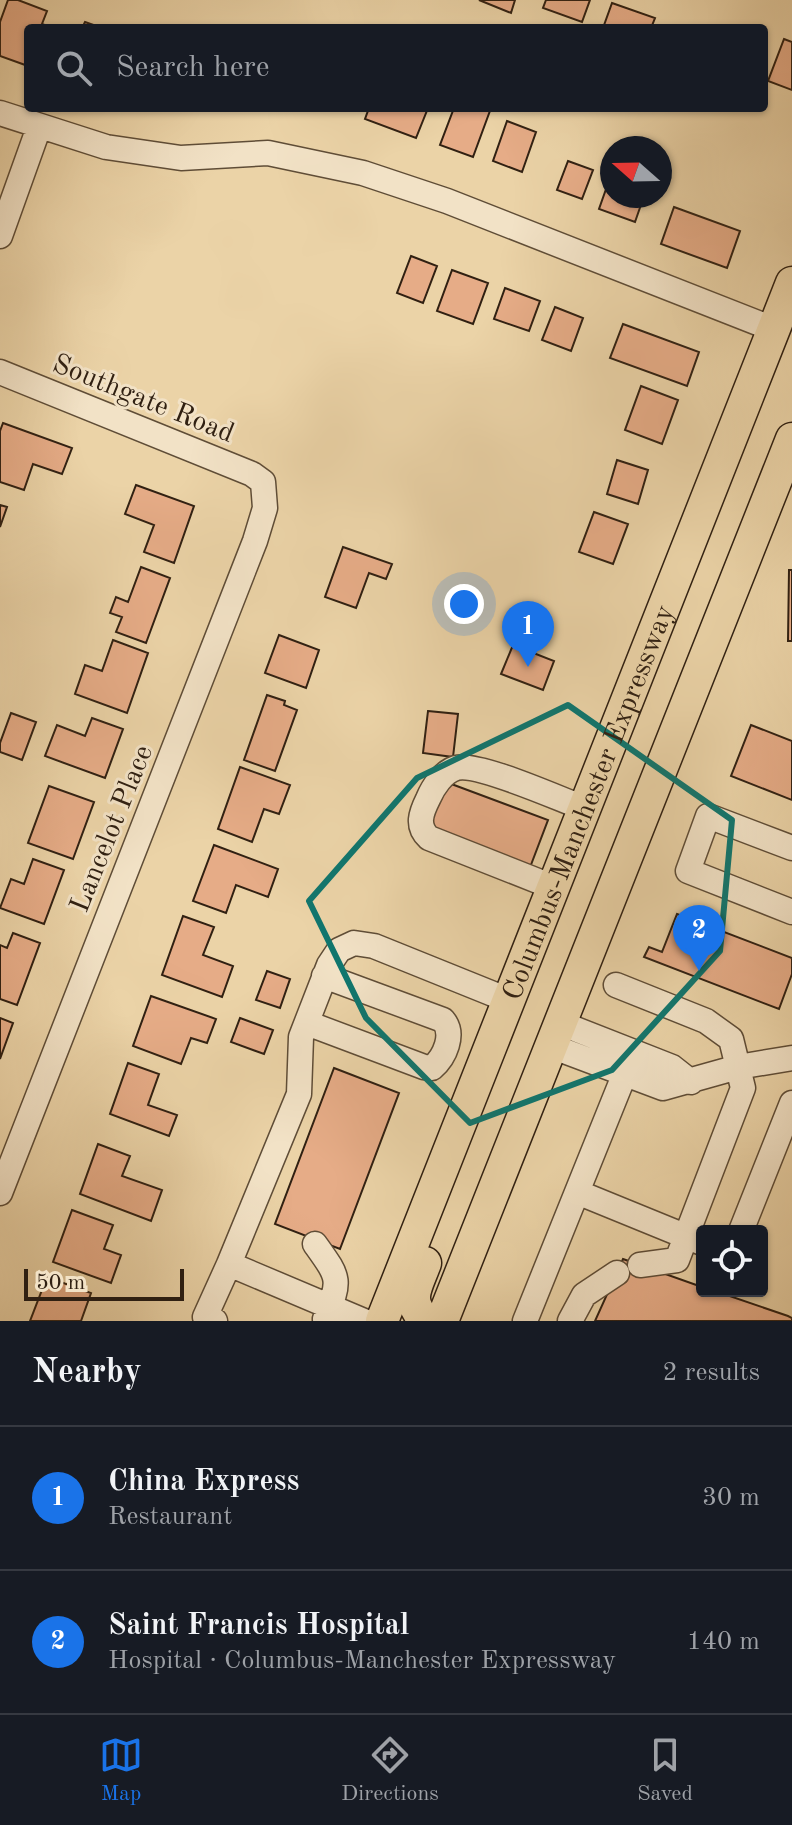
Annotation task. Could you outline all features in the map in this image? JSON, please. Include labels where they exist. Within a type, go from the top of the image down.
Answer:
[{"type":"main road","name":"Columbus-Manchester Expressway","points":[[382,1321],[792,283]]},
{"type":"main road","name":"Columbus-Manchester Expressway","points":[[442,1321],[792,439]]},
{"type":"main road","points":[[426,1321],[416,1311],[412,1299],[464,1151],[465,1111]]},
{"type":"street","points":[[0,113],[106,147],[181,158],[268,153],[363,173],[447,201],[773,329]]},
{"type":"street","points":[[0,236],[39,127]]},
{"type":"street","name":"Southgate Road","points":[[0,372],[232,465],[263,482]]},
{"type":"street","name":"Lancelot Place","points":[[0,1193],[255,541],[265,508],[263,482]]},
{"type":"street","points":[[553,887],[429,838],[420,824],[421,814],[441,778],[452,769],[463,767],[494,774],[584,808]]},
{"type":"street","points":[[792,848],[708,816],[688,871],[792,912]]},
{"type":"street","points":[[215,1321],[205,1317],[299,1094],[301,1037],[324,976],[339,950],[354,943],[374,946],[508,1000]]},
{"type":"street","points":[[307,1023],[432,1068],[439,1062],[449,1038],[448,1025],[443,1020],[324,976]]},
{"type":"street","points":[[616,985],[706,1021],[731,1039],[743,1088],[694,1240],[677,1260],[640,1265]]},
{"type":"street","points":[[555,1034],[628,1062],[663,1088],[738,1067],[792,1058]]},
{"type":"street","points":[[525,1321],[628,1062]]},
{"type":"street","points":[[743,1225],[792,1103]]},
{"type":"street","points":[[577,1192],[694,1240]]},
{"type":"street","points":[[315,1244],[335,1273],[337,1290],[327,1314]]},
{"type":"street","points":[[229,1264],[327,1314],[364,1321]]},
{"type":"street","points":[[570,1321],[584,1295],[617,1273]]},
{"type":"highlighted area","points":[[568,705],[732,820],[720,951],[612,1070],[470,1123],[366,1018],[309,901],[417,778]]},
{"type":"building","points":[[8,0],[18,0],[47,11],[42,24],[24,24],[24,65],[0,56],[0,22]]},
{"type":"building","points":[[479,0],[515,0],[511,13]]},
{"type":"building","points":[[546,0],[590,0],[582,22],[543,8]]},
{"type":"building","points":[[612,3],[655,18],[653,24],[604,24]]},
{"type":"building","points":[[784,39],[792,42],[792,90],[768,81]]},
{"type":"building","points":[[368,112],[426,112],[416,138],[365,119]]},
{"type":"building","points":[[452,112],[490,112],[473,157],[440,145]]},
{"type":"building","points":[[507,121],[536,132],[522,172],[493,161]]},
{"type":"building","points":[[568,161],[593,170],[582,199],[557,190]]},
{"type":"building","points":[[600,206],[640,208],[635,222],[599,209]]},
{"type":"building","points":[[674,207],[740,231],[727,268],[661,244]]},
{"type":"building","points":[[411,256],[437,266],[423,303],[397,293]]},
{"type":"building","points":[[452,270],[488,283],[473,324],[437,311]]},
{"type":"building","points":[[505,288],[540,301],[529,331],[494,319]]},
{"type":"building","points":[[555,307],[583,318],[571,351],[542,340]]},
{"type":"building","points":[[623,324],[699,352],[687,386],[610,358]]},
{"type":"building","points":[[641,386],[678,400],[662,444],[625,430]]},
{"type":"building","points":[[3,423],[72,448],[62,474],[33,464],[24,490],[0,482],[0,431]]},
{"type":"building","points":[[617,460],[648,470],[638,504],[607,494]]},
{"type":"building","points":[[136,485],[194,506],[174,563],[144,552],[154,525],[125,514]]},
{"type":"building","points":[[0,505],[7,507],[0,527]]},
{"type":"building","points":[[594,512],[628,524],[613,564],[579,552]]},
{"type":"building","points":[[343,547],[392,564],[386,579],[369,573],[356,608],[325,597]]},
{"type":"building","points":[[141,567],[170,578],[146,643],[116,632],[122,617],[110,613],[116,597],[128,602]]},
{"type":"building","points":[[789,570],[792,570],[792,641],[788,641]]},
{"type":"building","points":[[279,635],[319,650],[306,688],[265,673]]},
{"type":"building","points":[[113,640],[148,653],[127,713],[75,694],[85,665],[102,671]]},
{"type":"building","points":[[513,645],[554,661],[543,690],[501,674]]},
{"type":"building","points":[[267,695],[285,701],[284,705],[297,710],[275,771],[244,760]]},
{"type":"building","points":[[428,711],[458,714],[453,757],[423,753]]},
{"type":"building","points":[[11,713],[36,722],[22,760],[0,752],[0,743]]},
{"type":"building","points":[[92,718],[123,729],[105,778],[45,756],[57,725],[85,736]]},
{"type":"building","points":[[751,725],[792,741],[792,800],[731,776]]},
{"type":"building","points":[[240,767],[290,785],[279,814],[264,809],[252,842],[218,829]]},
{"type":"building","points":[[446,782],[548,820],[529,870],[428,831]]},
{"type":"building","points":[[49,786],[94,802],[73,859],[28,843]]},
{"type":"building","points":[[214,845],[278,869],[268,897],[236,885],[226,913],[193,901]]},
{"type":"building","points":[[33,859],[64,870],[44,924],[0,908],[11,879],[24,884]]},
{"type":"building","points":[[677,914],[792,958],[792,974],[779,1009],[644,957],[649,947],[662,952]]},
{"type":"building","points":[[183,916],[214,927],[203,955],[233,966],[222,997],[162,975]]},
{"type":"building","points":[[13,933],[40,943],[17,1005],[0,999],[0,945],[7,948]]},
{"type":"building","points":[[267,971],[290,979],[280,1008],[256,1000]]},
{"type":"building","points":[[151,996],[216,1019],[207,1043],[191,1038],[181,1064],[133,1046]]},
{"type":"building","points":[[0,1018],[13,1023],[0,1059]]},
{"type":"building","points":[[240,1018],[273,1030],[264,1054],[231,1042]]},
{"type":"building","points":[[128,1063],[159,1074],[148,1105],[177,1115],[169,1136],[110,1114]]},
{"type":"building","points":[[334,1068],[399,1093],[340,1249],[275,1224]]},
{"type":"building","points":[[98,1144],[130,1156],[122,1176],[162,1190],[151,1221],[80,1194]]},
{"type":"building","points":[[72,1210],[113,1225],[104,1249],[121,1255],[111,1283],[53,1262]]},
{"type":"building","points":[[623,1259],[696,1285],[696,1297],[733,1297],[792,1318],[792,1321],[595,1321]]},
{"type":"building","points":[[47,1277],[91,1293],[81,1321],[30,1321]]},
{"type":"place","name":"China Express","points":[[528,667]]},
{"type":"place","name":"Saint Francis Hospital","points":[[699,971]]}]
